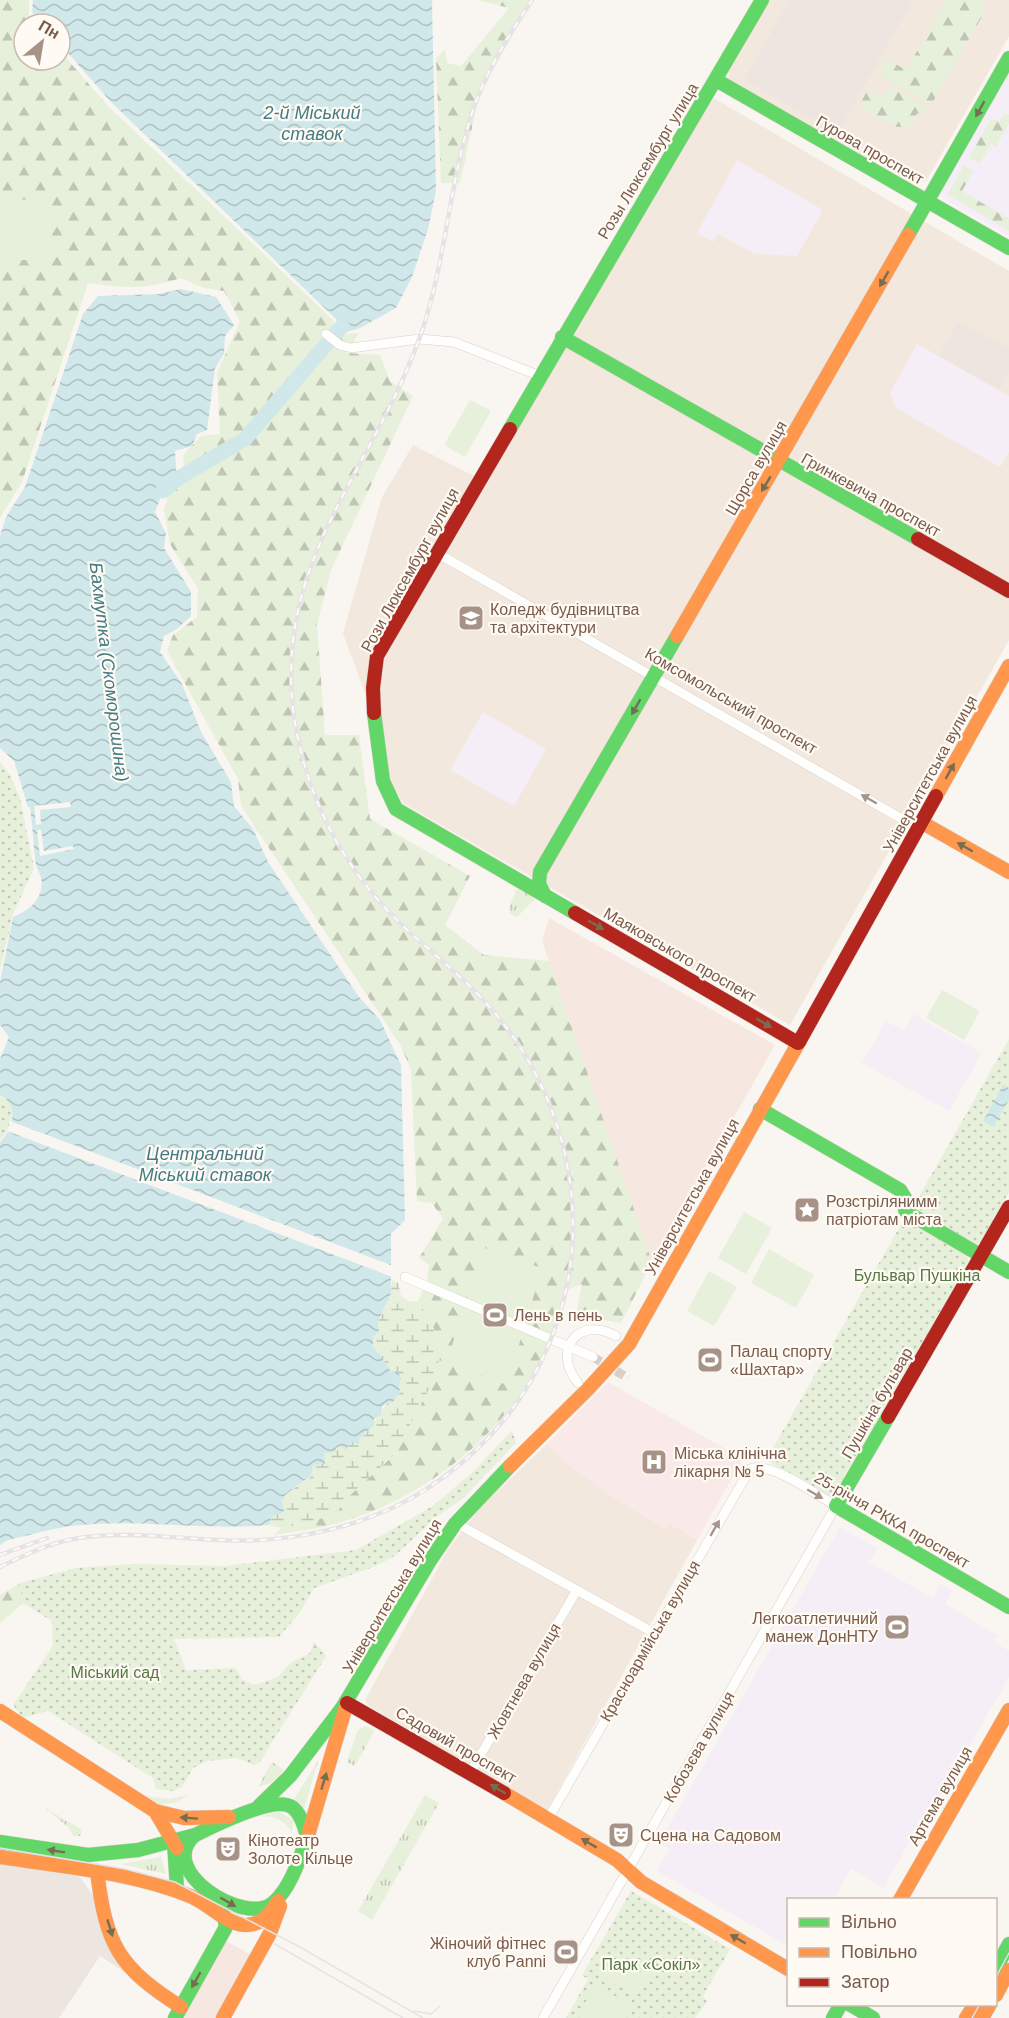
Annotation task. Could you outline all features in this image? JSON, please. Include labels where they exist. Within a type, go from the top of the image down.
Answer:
[{"type":"street","name":"Розы Люксембург улица","points":[[562,338],[762,0]]},
{"type":"street","name":"Щорса вулиця","points":[[540,872],[779,462],[1009,58]]},
{"type":"street","name":"Гурова проспект","points":[[716,80],[1009,249]]},
{"type":"street","points":[[326,334],[336,342],[351,348],[396,341],[440,339],[454,342],[540,376]]},
{"type":"street","name":"Рози Люксембург вулиця","points":[[545,896],[396,809],[387,798],[376,731],[374,693],[375,661],[562,338]]},
{"type":"street","name":"Гринкевича проспект","points":[[562,338],[1009,591]]},
{"type":"street","name":"Комсомольський проспект","points":[[437,553],[902,819],[921,822],[1009,872]]},
{"type":"street","name":"Університетська вулиця","points":[[243,1813],[283,1786],[347,1703],[414,1588],[456,1523],[481,1494],[606,1371],[629,1344],[1009,666]]},
{"type":"street","points":[[521,882],[533,880],[540,872]]},
{"type":"street","points":[[540,872],[539,884],[545,896]]},
{"type":"street","name":"Маяковського проспект","points":[[545,896],[798,1042]]},
{"type":"street","points":[[760,1109],[900,1190],[905,1198],[905,1210],[910,1214],[1009,1272]]},
{"type":"street","points":[[981,1256],[1009,1207]]},
{"type":"street","name":"Пушкіна бульвар","points":[[836,1506],[981,1256]]},
{"type":"street","points":[[405,1277],[569,1344],[593,1357]]},
{"type":"street","points":[[578,1383],[568,1370],[566,1361],[569,1344],[576,1336],[593,1329],[616,1336]]},
{"type":"street","name":"25-річчя РККА проспект","points":[[756,1467],[778,1473],[1009,1607]]},
{"type":"street","name":"Красноармійська вулиця","points":[[548,1818],[745,1477],[756,1467]]},
{"type":"street","name":"Кобозєва вулиця","points":[[543,2018],[836,1506]]},
{"type":"street","points":[[456,1523],[656,1634]]},
{"type":"street","name":"Жовтнева вулиця","points":[[470,1773],[577,1590]]},
{"type":"street","name":"Університетська вулиця","points":[[307,1836],[341,1731],[347,1703]]},
{"type":"street","name":"Садовий проспект","points":[[347,1703],[548,1818],[617,1860],[657,1892],[787,1968]]},
{"type":"street","name":"Артема вулиця","points":[[901,1898],[1009,1710]]},
{"type":"street","points":[[0,1711],[155,1811],[184,1818],[243,1813]]},
{"type":"street","points":[[0,1842],[88,1856],[112,1854],[174,1842],[243,1813],[276,1802],[288,1804],[298,1812],[307,1836],[267,1939],[223,2018]]},
{"type":"street","points":[[155,1811],[191,1876],[201,1887],[244,1909],[265,1908],[275,1902],[287,1886]]},
{"type":"street","points":[[138,1850],[155,1837],[158,1830],[155,1811]]},
{"type":"street","points":[[185,1864],[183,1848],[195,1835]]},
{"type":"street","points":[[174,1842],[177,1890]]},
{"type":"street","points":[[0,1857],[144,1880],[177,1890],[238,1924],[255,1925],[271,1913],[287,1886]]},
{"type":"street","points":[[97,1871],[101,1899],[120,1957],[130,1970],[178,2012],[226,1927],[224,1916]]},
{"type":"street","points":[[997,1966],[1009,1944]]},
{"type":"street","points":[[997,1993],[1009,1970]]},
{"type":"street","points":[[852,2006],[873,2018]]},
{"type":"shaded area","points":[[766,0],[1009,0],[1009,36],[926,181],[914,184],[728,79],[730,65]]},
{"type":"shaded area","points":[[790,0],[913,0],[837,133],[744,80]]},
{"type":"shaded area","points":[[1009,62],[1009,237],[936,194]]},
{"type":"shaded area","points":[[712,97],[1009,271],[1009,640],[790,1025],[403,803],[383,767],[370,707],[343,633],[382,497],[413,445],[486,482]]},
{"type":"shaded area","points":[[737,160],[823,210],[797,256],[755,254],[718,234],[713,242],[697,233]]},
{"type":"shaded area","points":[[959,322],[1009,349],[1009,371],[999,390],[938,356]]},
{"type":"shaded area","points":[[917,344],[1009,396],[1009,452],[1000,467],[896,408],[890,393]]},
{"type":"shaded area","points":[[483,712],[546,749],[514,806],[450,770]]},
{"type":"shaded area","points":[[549,918],[775,1045],[652,1262],[542,941]]},
{"type":"shaded area","points":[[913,1014],[982,1053],[949,1111],[862,1063],[886,1021],[904,1031]]},
{"type":"shaded area","name":"Міська клінічна лікарня № 5","points":[[608,1382],[743,1459],[697,1540],[670,1524],[666,1529],[613,1497],[569,1465],[547,1444]]},
{"type":"shaded area","points":[[547,1444],[569,1465],[613,1497],[666,1529],[670,1524],[697,1540],[546,1812],[369,1706],[365,1700],[449,1548],[478,1510]]},
{"type":"shaded area","points":[[840,1527],[877,1548],[869,1562],[933,1598],[941,1584],[952,1591],[945,1604],[997,1635],[994,1642],[1009,1651],[1009,1677],[914,1843],[910,1841],[883,1888],[851,1869],[835,1898],[787,1898],[787,1945],[657,1871],[669,1849],[659,1843]]},
{"type":"shaded area","points":[[0,1864],[79,1876],[94,1897],[100,1921],[126,1973],[100,1956],[59,2018],[0,2018]]},
{"type":"shaded area","points":[[226,1941],[252,1955],[216,2018],[183,2018]]},
{"type":"green space","points":[[0,0],[29,0],[29,12],[12,12],[12,72],[72,72],[72,65],[108,106],[333,320],[336,335],[359,333],[346,353],[380,355],[390,381],[413,396],[331,570],[317,624],[325,735],[359,735],[370,819],[470,876],[445,925],[484,955],[549,961],[652,1262],[621,1323],[576,1315],[582,1284],[564,1291],[551,1338],[531,1377],[510,1408],[485,1436],[457,1461],[426,1483],[393,1502],[359,1516],[323,1527],[274,1535],[282,1528],[312,1522],[337,1512],[348,1497],[394,1455],[428,1391],[433,1324],[418,1302],[427,1281],[429,1265],[419,1258],[443,1219],[432,1203],[417,1201],[411,1070],[401,1046],[241,806],[238,779],[167,651],[173,635],[197,617],[198,589],[170,544],[164,509],[169,495],[185,478],[183,455],[201,436],[220,434],[217,373],[240,321],[224,291],[204,288],[181,278],[156,285],[134,287],[88,283],[22,482],[0,518]]},
{"type":"green space","points":[[478,0],[532,0],[479,95],[460,183],[441,183],[436,58],[445,49],[447,63],[461,66],[509,8]]},
{"type":"green space","points":[[947,0],[983,0],[984,13],[931,105],[878,75],[887,59],[906,70]]},
{"type":"green space","points":[[888,86],[926,107],[921,115],[918,113],[914,117],[915,121],[911,126],[896,127],[859,106],[867,91],[881,99]]},
{"type":"green space","points":[[1004,113],[1009,115],[1009,123],[996,147],[991,144],[980,163],[969,158],[991,118],[999,122]]},
{"type":"green space","points":[[964,165],[973,171],[962,191],[1009,219],[1009,231],[947,194]]},
{"type":"green space","points":[[0,199],[47,200],[47,260],[0,260]]},
{"type":"green space","points":[[470,400],[491,411],[465,457],[444,445]]},
{"type":"green space","points":[[0,761],[10,775],[20,798],[34,868],[13,914],[0,970]]},
{"type":"green space","points":[[520,888],[532,895],[534,900],[517,917],[510,914],[509,907],[516,890]]},
{"type":"green space","points":[[942,990],[980,1011],[964,1040],[926,1018]]},
{"type":"green space","points":[[1009,1039],[1009,1192],[980,1243],[975,1244],[913,1207]]},
{"type":"green space","points":[[0,1095],[10,1103],[12,1119],[9,1128],[0,1140]]},
{"type":"green space","points":[[744,1212],[772,1228],[746,1274],[718,1258]]},
{"type":"green space","name":"Бульвар Пушкіна","points":[[907,1221],[966,1254],[969,1263],[833,1495],[827,1496],[766,1460],[902,1223]]},
{"type":"green space","name":"Лень в пень","points":[[482,1247],[542,1268],[507,1385],[447,1362]]},
{"type":"green space","points":[[769,1249],[814,1275],[796,1308],[751,1283]]},
{"type":"green space","points":[[709,1271],[737,1287],[714,1326],[687,1311]]},
{"type":"green space","points":[[392,1280],[398,1283],[401,1296],[409,1301],[418,1302],[433,1324],[440,1358],[428,1391],[394,1455],[348,1497],[337,1512],[312,1522],[282,1528],[268,1525],[286,1494],[311,1477],[313,1465],[324,1453],[365,1435],[388,1402],[391,1372],[374,1349],[373,1343]]},
{"type":"green space","name":"Міський сад","points":[[512,1430],[516,1443],[461,1500],[436,1517],[396,1555],[376,1566],[314,1588],[300,1612],[279,1637],[174,1639],[186,1670],[236,1668],[242,1679],[254,1685],[278,1677],[290,1663],[310,1653],[314,1641],[326,1656],[259,1763],[254,1765],[237,1758],[207,1761],[193,1768],[182,1787],[173,1791],[156,1789],[153,1778],[48,1711],[23,1718],[13,1705],[53,1646],[52,1621],[23,1603],[20,1583],[76,1568],[131,1564],[225,1566],[356,1550],[433,1506],[474,1471]]},
{"type":"green space","points":[[20,1583],[23,1603],[0,1623],[0,1595]]},
{"type":"green space","points":[[365,1726],[375,1730],[355,1766],[347,1762],[358,1730]]},
{"type":"green space","points":[[318,1761],[304,1808],[294,1799]]},
{"type":"green space","points":[[272,1762],[284,1770],[271,1783],[258,1787]]},
{"type":"green space","points":[[188,1795],[177,1802],[154,1806],[143,1796],[168,1799]]},
{"type":"green space","points":[[425,1795],[439,1803],[372,1920],[358,1911]]},
{"type":"green space","points":[[45,1808],[81,1829],[81,1836],[73,1836],[68,1827]]},
{"type":"green space","points":[[278,1811],[293,1820],[292,1833],[279,1819],[260,1817]]},
{"type":"green space","points":[[161,1857],[166,1874],[120,1864]]},
{"type":"green space","name":"Парк «Сокіл»","points":[[631,1891],[730,1949],[703,1996],[707,2002],[695,2018],[566,2018],[588,1979],[582,1975]]},
{"type":"green space","points":[[652,1964],[658,1969],[657,1973],[647,1979],[642,1992],[637,1994],[619,1984],[610,1984],[606,1980],[610,1973],[626,1977],[632,1969],[644,1973]]},
{"type":"green space","points":[[595,1985],[632,2005],[625,2018],[586,2018],[580,2012]]},
{"type":"water","name":"2-й Міський ставок","points":[[33,0],[432,0],[436,191],[428,229],[412,277],[396,308],[360,328],[336,333],[338,321],[111,102],[72,58],[72,12],[32,12]]},
{"type":"water","name":"Центральний Міський ставок","points":[[181,289],[216,297],[234,325],[225,336],[224,354],[215,368],[207,430],[197,434],[192,446],[175,451],[177,482],[162,494],[155,512],[166,533],[164,548],[191,592],[191,616],[177,629],[164,636],[160,652],[182,684],[201,732],[231,782],[234,806],[253,829],[268,862],[359,997],[380,1020],[401,1065],[405,1220],[391,1234],[391,1293],[378,1321],[379,1331],[373,1337],[373,1347],[391,1372],[398,1372],[401,1379],[400,1393],[392,1403],[388,1402],[382,1407],[381,1415],[374,1419],[374,1425],[359,1439],[359,1444],[351,1442],[345,1450],[340,1446],[336,1448],[336,1452],[324,1453],[325,1464],[313,1465],[311,1476],[286,1494],[282,1500],[284,1512],[273,1516],[268,1525],[219,1527],[95,1524],[47,1530],[8,1540],[0,1545],[0,1142],[11,1124],[12,1111],[6,1099],[0,1095],[0,1059],[9,1037],[0,1025],[0,982],[13,917],[25,911],[35,902],[42,885],[36,865],[30,807],[28,807],[14,761],[0,748],[0,536],[6,517],[25,487],[83,314],[98,296],[159,294]]},
{"type":"water","points":[[1003,1085],[1009,1088],[1009,1100],[993,1127],[983,1121]]},
{"type":"pier","points":[[70,802],[71,807],[40,810],[41,824],[36,825],[34,806]]},
{"type":"pier","points":[[37,830],[41,830],[44,851],[73,846],[74,849],[40,856]]},
{"type":"pier","points":[[10,1121],[396,1267],[395,1278],[7,1131]]},
{"type":"waterway","name":"Бахмутка (Скоморошина)","points":[[163,491],[177,479],[245,439],[342,326]]},
{"type":"tunnel","points":[[593,1357],[628,1378]]},
{"type":"tram line","points":[[0,1848],[125,1869],[175,1882],[298,1946],[423,2018]]},
{"type":"tram line","points":[[275,1944],[403,2018]]},
{"type":"tram line","points":[[997,1975],[1009,1953]]},
{"type":"tram line","points":[[414,2011],[431,2014],[440,2006]]},
{"type":"tram line","points":[[972,2018],[979,2006]]},
{"type":"railway","points":[[0,1567],[48,1546],[79,1538],[131,1535],[246,1541],[274,1539],[329,1530],[382,1512],[431,1486],[475,1451],[512,1410],[527,1387],[552,1337],[570,1269],[573,1228],[571,1187],[563,1147],[551,1108],[534,1071],[512,1035],[486,1003],[380,903],[347,858],[321,809],[302,757],[296,729],[291,670],[297,617],[310,568],[330,521],[402,382],[422,331],[437,277],[464,140],[477,98],[506,41],[532,0]]},
{"type":"railway","points":[[0,1555],[47,1538]]},
{"type":"traffic: fast","points":[[510,429],[762,0]]},
{"type":"traffic: fast","points":[[908,235],[1009,58]]},
{"type":"traffic: fast","points":[[716,80],[1009,248]]},
{"type":"traffic: fast","points":[[562,337],[918,539]]},
{"type":"traffic: fast","points":[[545,896],[539,884],[540,872],[677,636]]},
{"type":"traffic: fast","points":[[374,713],[383,781],[396,809],[575,913]]},
{"type":"traffic: fast","points":[[760,1109],[900,1190],[905,1198],[905,1210],[910,1214],[1009,1272]]},
{"type":"traffic: fast","points":[[888,1417],[836,1506],[1009,1607]]},
{"type":"traffic: fast","points":[[259,1806],[290,1776],[342,1708],[431,1559],[455,1524],[510,1466]]},
{"type":"traffic: fast","points":[[307,1836],[300,1817],[292,1807],[283,1804],[258,1808],[195,1835],[185,1849],[186,1864],[194,1878],[208,1891],[225,1901],[243,1907],[260,1908],[273,1903],[286,1888],[309,1832]]},
{"type":"traffic: fast","points":[[0,1842],[88,1855],[138,1850],[195,1835]]},
{"type":"traffic: fast","points":[[174,1842],[177,1889]]},
{"type":"traffic: fast","points":[[175,2018],[226,1927],[224,1916]]},
{"type":"traffic: fast","points":[[997,1966],[1009,1944]]},
{"type":"traffic: fast","points":[[833,2018],[840,2006]]},
{"type":"traffic: fast","points":[[852,2006],[873,2018]]},
{"type":"traffic: slow","points":[[677,636],[908,235]]},
{"type":"traffic: slow","points":[[936,796],[1009,666]]},
{"type":"traffic: slow","points":[[921,822],[1009,872]]},
{"type":"traffic: slow","points":[[510,1466],[588,1389],[629,1344],[799,1042]]},
{"type":"traffic: slow","points":[[309,1832],[346,1706]]},
{"type":"traffic: slow","points":[[901,1898],[1009,1710]]},
{"type":"traffic: slow","points":[[0,1711],[155,1811],[184,1818],[229,1817]]},
{"type":"traffic: slow","points":[[504,1793],[617,1860],[641,1882],[787,1968]]},
{"type":"traffic: slow","points":[[155,1811],[177,1848]]},
{"type":"traffic: slow","points":[[0,1857],[96,1871],[144,1881],[190,1896],[239,1924],[246,1925],[261,1921],[278,1901]]},
{"type":"traffic: slow","points":[[97,1871],[105,1918],[119,1952],[129,1966],[143,1979],[181,2007]]},
{"type":"traffic: slow","points":[[223,2018],[270,1933],[280,1906]]},
{"type":"traffic: slow","points":[[997,1993],[1009,1970]]},
{"type":"traffic: slow","points":[[966,2018],[974,2006]]},
{"type":"traffic: slow","points":[[982,2018],[989,2006]]},
{"type":"traffic: jam","points":[[374,713],[373,688],[377,656],[510,429]]},
{"type":"traffic: jam","points":[[918,539],[1009,591]]},
{"type":"traffic: jam","points":[[799,1042],[936,796]]},
{"type":"traffic: jam","points":[[575,913],[798,1043]]},
{"type":"traffic: jam","points":[[888,1417],[1009,1207]]},
{"type":"traffic: jam","points":[[347,1703],[504,1793]]},
{"type":"place","name":"Коледж будівництва та архітектури","points":[[471,618]]},
{"type":"place","name":"Розстрілянимм патріотам міста","points":[[807,1210]]},
{"type":"place","name":"Лень в пень","points":[[495,1315]]},
{"type":"place","name":"Палац спорту «Шахтар»","points":[[710,1360]]},
{"type":"place","name":"Міська клінічна лікарня № 5","points":[[654,1462]]},
{"type":"place","name":"Легкоатлетичний манеж ДонНТУ","points":[[897,1627]]},
{"type":"place","name":"Сцена на Садовом","points":[[621,1835]]},
{"type":"place","name":"Кінотеатр Золоте Кільце","points":[[228,1849]]},
{"type":"place","name":"Жіночий фітнес клуб Panni","points":[[566,1952]]}]
